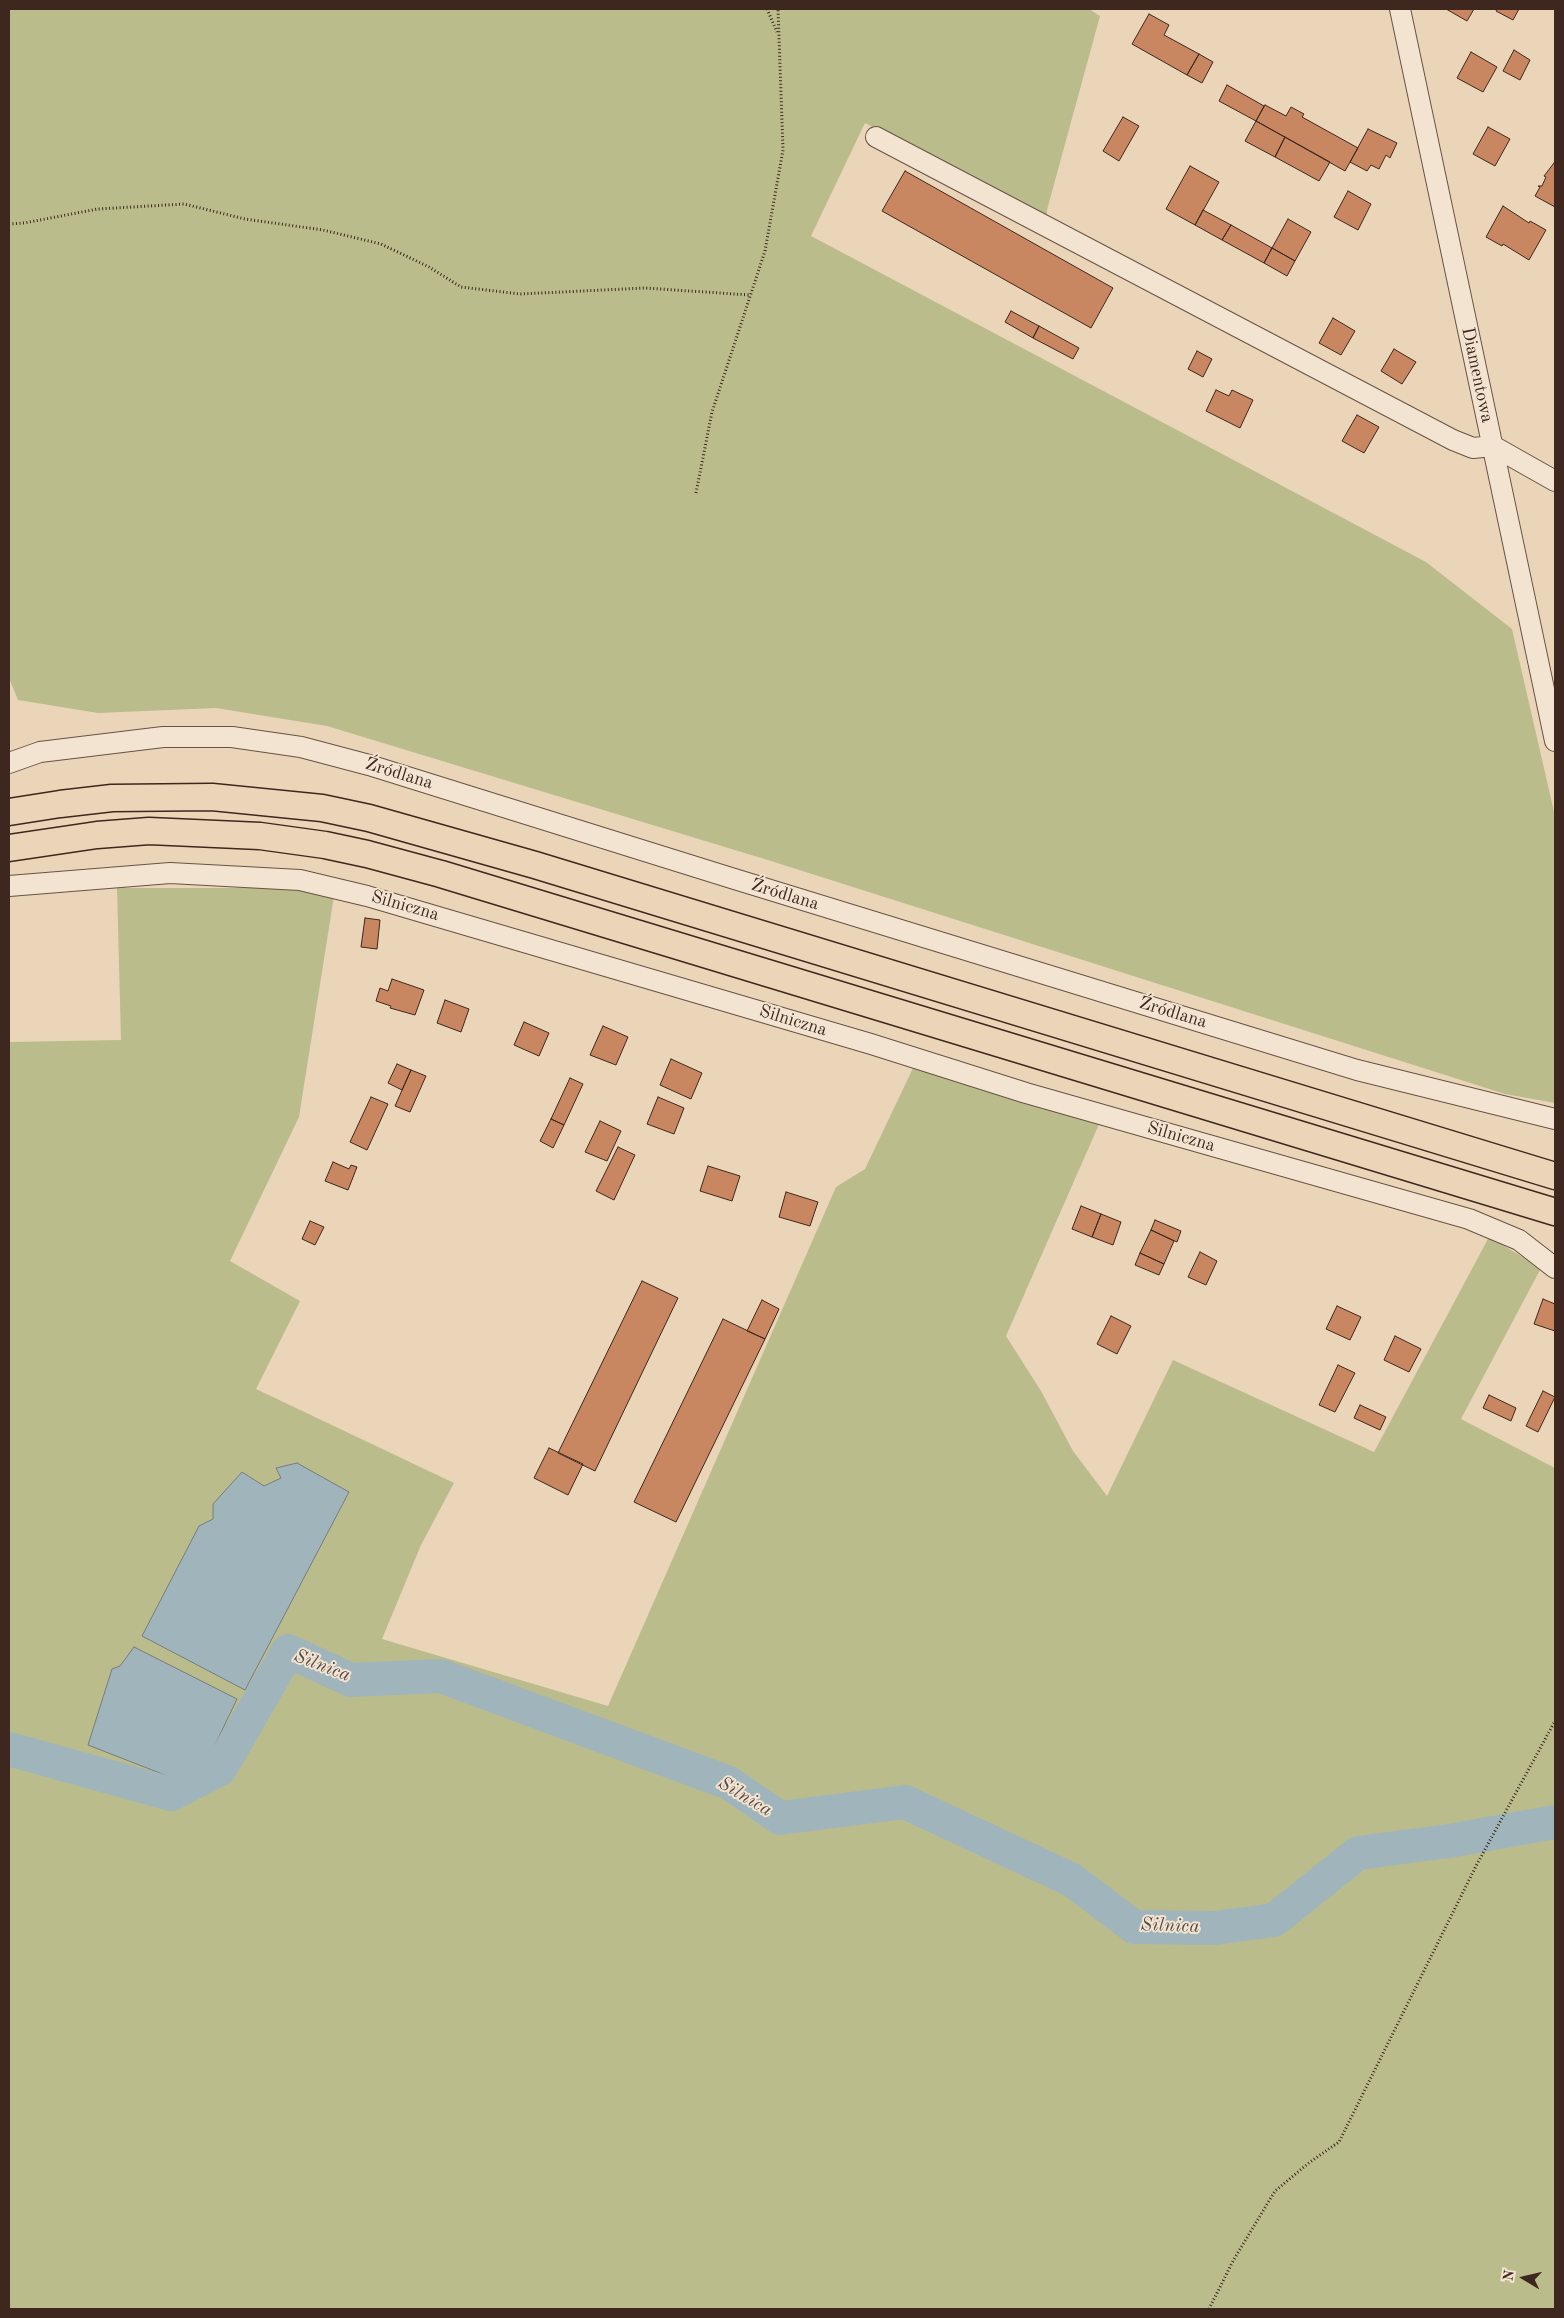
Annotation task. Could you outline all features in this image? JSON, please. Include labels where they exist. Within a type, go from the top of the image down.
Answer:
[{"type":"main road","points":[[9,812],[112,798],[212,797],[306,806],[369,818],[535,865],[1555,1176]]},
{"type":"main road","points":[[9,848],[97,835],[159,832],[260,836],[325,845],[367,854],[460,880],[1555,1212]]},
{"type":"street","name":"Diamentowa","points":[[1400,9],[1555,740]]},
{"type":"street","points":[[876,137],[1453,440],[1473,448],[1493,446],[1555,481]]},
{"type":"street","name":"Źródlana","points":[[9,763],[40,752],[163,737],[232,737],[301,747],[378,768],[1357,1070],[1555,1119]]},
{"type":"street","name":"Silniczna","points":[[9,886],[170,873],[300,880],[367,896],[872,1044],[1035,1095],[1469,1219],[1519,1240],[1555,1268]]},
{"type":"path","points":[[766,9],[779,35]]},
{"type":"path","points":[[696,493],[712,412],[765,251],[783,150],[778,9]]},
{"type":"path","points":[[9,224],[24,223],[98,209],[184,204],[245,219],[323,230],[381,244],[429,267],[461,287],[520,294],[644,288],[750,295]]},
{"type":"path","points":[[1209,2309],[1233,2261],[1275,2191],[1310,2162],[1339,2142],[1476,1866],[1555,1721]]},
{"type":"green space","points":[[9,9],[1089,9],[1100,16],[1047,210],[1047,219],[865,123],[811,236],[1426,562],[1512,629],[1555,816],[1555,1103],[1505,1094],[771,861],[327,726],[216,708],[98,713],[18,700],[9,678]]},
{"type":"green space","points":[[117,888],[300,888],[334,896],[299,1117],[230,1261],[300,1301],[256,1389],[454,1483],[421,1545],[382,1639],[608,1706],[836,1187],[865,1169],[914,1066],[1100,1122],[1006,1336],[1041,1391],[1073,1451],[1107,1496],[1173,1360],[1374,1452],[1489,1237],[1541,1268],[1461,1419],[1555,1468],[1555,2309],[9,2309],[9,1042],[121,1040]]},
{"type":"water","points":[[297,1463],[349,1492],[245,1690],[142,1636],[199,1526],[213,1519],[213,1504],[242,1472],[264,1486],[281,1478],[276,1468]]},
{"type":"water","points":[[134,1647],[237,1699],[204,1768],[170,1777],[88,1745],[112,1669],[120,1666]]},
{"type":"building","points":[[1446,9],[1474,9],[1467,21]]},
{"type":"building","points":[[1497,9],[1519,9],[1513,20],[1496,11]]},
{"type":"building","points":[[1149,14],[1169,25],[1164,35],[1199,54],[1187,75],[1132,44]]},
{"type":"building","points":[[1514,50],[1530,60],[1520,80],[1503,71]]},
{"type":"building","points":[[1471,52],[1497,67],[1483,92],[1457,78]]},
{"type":"building","points":[[1199,54],[1213,62],[1202,83],[1187,75]]},
{"type":"building","points":[[1227,85],[1264,106],[1256,121],[1219,101]]},
{"type":"building","points":[[1265,105],[1286,116],[1291,107],[1304,114],[1302,117],[1358,148],[1345,171],[1256,121]]},
{"type":"building","points":[[1123,117],[1139,126],[1119,161],[1103,151]]},
{"type":"building","points":[[1256,121],[1285,137],[1275,157],[1245,141]]},
{"type":"building","points":[[1488,127],[1510,139],[1495,166],[1473,154]]},
{"type":"building","points":[[1368,129],[1397,143],[1390,158],[1386,155],[1379,169],[1371,165],[1367,171],[1350,162]]},
{"type":"building","points":[[1285,137],[1330,162],[1319,181],[1275,157]]},
{"type":"building","points":[[1554,163],[1555,207],[1535,196],[1540,187],[1538,186],[1542,186],[1546,177],[1544,176]]},
{"type":"building","points":[[1190,166],[1219,182],[1195,225],[1166,209]]},
{"type":"building","points":[[905,171],[1113,288],[1091,328],[882,211]]},
{"type":"building","points":[[1348,191],[1371,204],[1358,230],[1334,217]]},
{"type":"building","points":[[1503,206],[1529,223],[1530,221],[1546,230],[1529,260],[1503,244],[1502,246],[1486,237]]},
{"type":"building","points":[[1203,210],[1231,225],[1222,240],[1195,225]]},
{"type":"building","points":[[1288,219],[1311,232],[1295,261],[1272,248]]},
{"type":"building","points":[[1231,225],[1272,248],[1264,263],[1222,240]]},
{"type":"building","points":[[1272,248],[1295,261],[1287,276],[1264,263]]},
{"type":"building","points":[[1011,311],[1039,326],[1033,338],[1005,322]]},
{"type":"building","points":[[1333,318],[1355,331],[1341,355],[1319,343]]},
{"type":"building","points":[[1039,326],[1079,348],[1073,359],[1033,338]]},
{"type":"building","points":[[1394,349],[1416,362],[1402,384],[1381,371]]},
{"type":"building","points":[[1197,351],[1212,359],[1203,377],[1188,369]]},
{"type":"building","points":[[1216,390],[1229,396],[1232,390],[1253,400],[1240,428],[1206,411]]},
{"type":"building","points":[[1357,415],[1379,427],[1364,453],[1342,441]]},
{"type":"building","points":[[365,918],[380,920],[377,949],[361,947]]},
{"type":"building","points":[[392,979],[424,990],[415,1015],[390,1008],[391,1006],[376,1001],[380,988],[388,991]]},
{"type":"building","points":[[445,1000],[469,1009],[461,1032],[437,1023]]},
{"type":"building","points":[[524,1022],[549,1033],[539,1056],[514,1045]]},
{"type":"building","points":[[603,1026],[628,1037],[616,1065],[590,1055]]},
{"type":"building","points":[[671,1059],[702,1073],[691,1099],[660,1085]]},
{"type":"building","points":[[397,1064],[411,1070],[402,1090],[388,1083]]},
{"type":"building","points":[[411,1070],[426,1076],[410,1112],[395,1106]]},
{"type":"building","points":[[570,1078],[583,1084],[564,1125],[551,1119]]},
{"type":"building","points":[[371,1097],[388,1104],[367,1150],[350,1142]]},
{"type":"building","points":[[658,1097],[684,1108],[674,1134],[647,1124]]},
{"type":"building","points":[[551,1119],[564,1125],[553,1148],[540,1141]]},
{"type":"building","points":[[600,1121],[621,1131],[607,1161],[585,1152]]},
{"type":"building","points":[[618,1147],[635,1155],[614,1200],[596,1191]]},
{"type":"building","points":[[333,1162],[349,1169],[351,1165],[357,1167],[348,1190],[325,1181]]},
{"type":"building","points":[[708,1166],[740,1176],[732,1201],[700,1191]]},
{"type":"building","points":[[786,1192],[818,1202],[810,1226],[779,1217]]},
{"type":"building","points":[[1081,1206],[1101,1214],[1092,1237],[1072,1229]]},
{"type":"building","points":[[1101,1214],[1121,1222],[1113,1245],[1092,1237]]},
{"type":"building","points":[[1155,1220],[1181,1231],[1177,1242],[1151,1230]]},
{"type":"building","points":[[310,1221],[324,1227],[315,1245],[302,1239]]},
{"type":"building","points":[[1151,1230],[1174,1241],[1164,1264],[1140,1253]]},
{"type":"building","points":[[1200,1252],[1217,1261],[1206,1285],[1188,1277]]},
{"type":"building","points":[[1140,1253],[1164,1264],[1159,1275],[1135,1265]]},
{"type":"building","points":[[642,1281],[678,1298],[595,1471],[558,1453]]},
{"type":"building","points":[[1543,1299],[1555,1304],[1555,1331],[1534,1324]]},
{"type":"building","points":[[762,1300],[779,1309],[765,1339],[747,1331]]},
{"type":"building","points":[[1337,1306],[1361,1317],[1350,1340],[1326,1329]]},
{"type":"building","points":[[1111,1316],[1131,1326],[1117,1354],[1097,1344]]},
{"type":"building","points":[[723,1319],[765,1339],[676,1522],[634,1502]]},
{"type":"building","points":[[1395,1336],[1421,1349],[1409,1372],[1384,1360]]},
{"type":"building","points":[[1338,1365],[1355,1373],[1335,1412],[1319,1405]]},
{"type":"building","points":[[1543,1391],[1555,1397],[1538,1432],[1526,1426]]},
{"type":"building","points":[[1489,1395],[1516,1408],[1511,1421],[1483,1408]]},
{"type":"building","points":[[1360,1405],[1386,1417],[1380,1430],[1354,1418]]},
{"type":"building","points":[[549,1448],[583,1464],[568,1495],[534,1478]]},
{"type":"waterway","name":"Silnica","points":[[9,1749],[171,1794],[220,1769],[288,1651],[351,1680],[441,1676],[729,1783],[780,1818],[905,1802],[1072,1880],[1134,1927],[1215,1928],[1274,1920],[1358,1853],[1449,1841],[1555,1822]]}]
